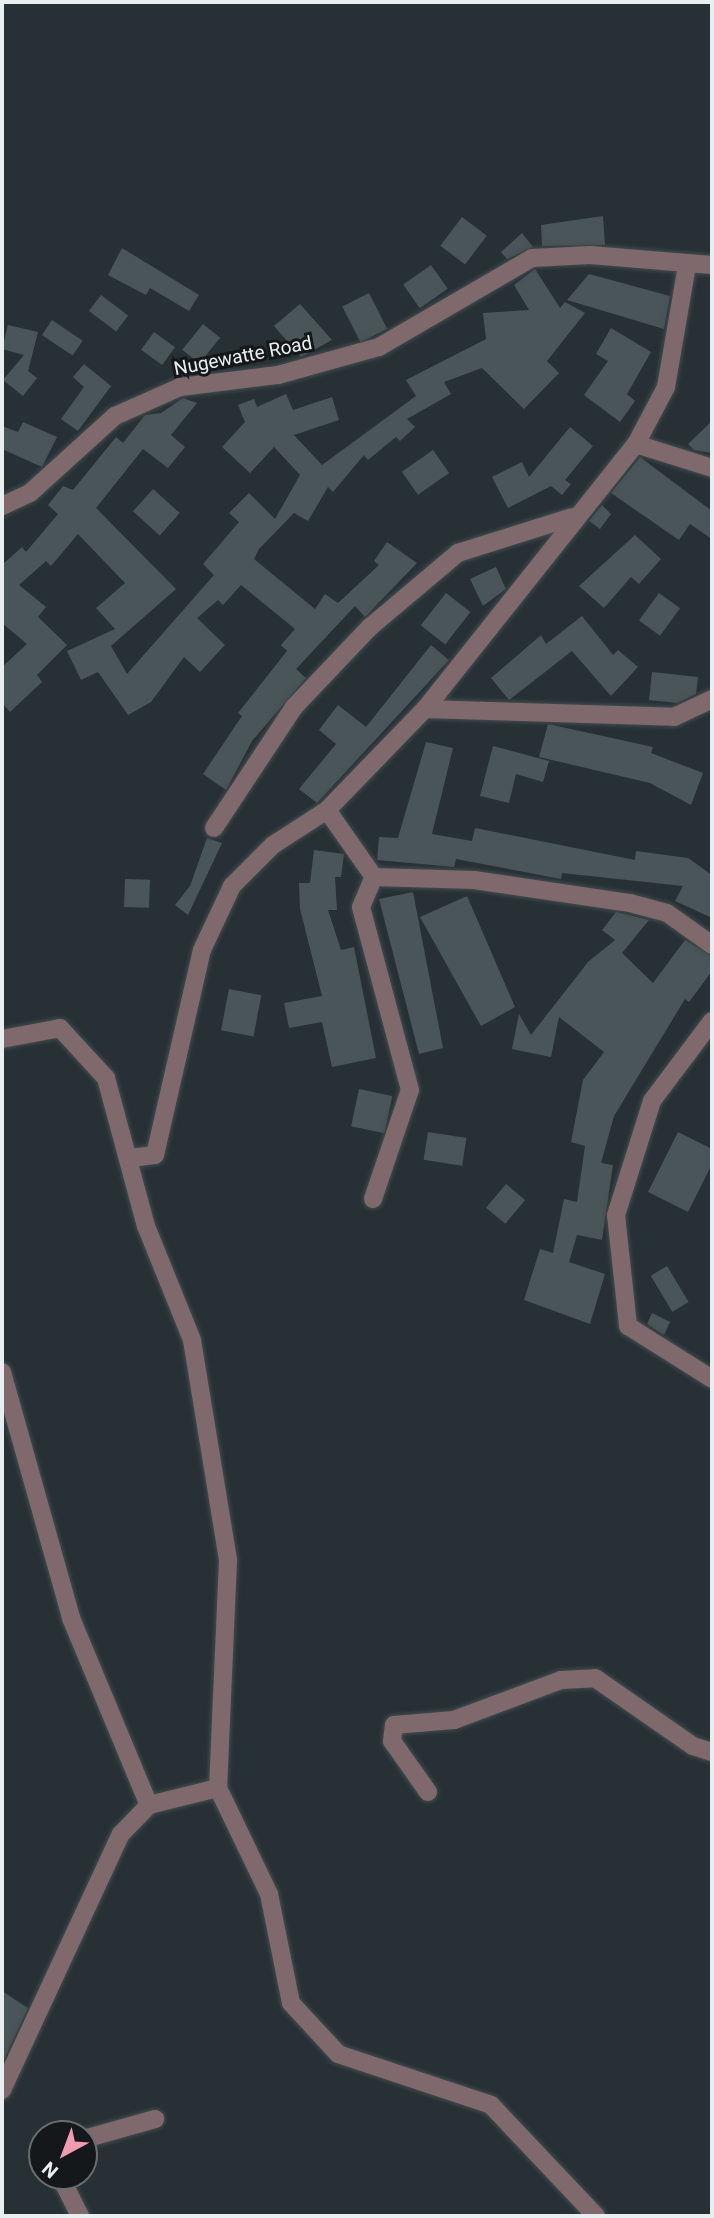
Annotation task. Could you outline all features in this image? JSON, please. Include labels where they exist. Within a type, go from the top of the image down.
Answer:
[{"type":"street","name":"Nugewatte Road","points":[[2,506],[30,493],[116,416],[180,387],[278,374],[379,347],[532,258],[590,255],[712,265]]},
{"type":"street","points":[[130,1158],[155,1155],[202,950],[232,886],[273,845],[327,810],[425,709],[572,517],[636,444],[666,387],[687,265]]},
{"type":"street","points":[[636,444],[712,468]]},
{"type":"street","points":[[214,828],[294,708],[370,627],[458,554],[572,517]]},
{"type":"street","points":[[425,709],[674,717],[712,699]]},
{"type":"street","points":[[327,810],[374,877]]},
{"type":"street","points":[[374,877],[474,880],[629,903],[667,914],[712,945]]},
{"type":"street","points":[[373,1199],[410,1090],[361,907],[374,877]]},
{"type":"street","points":[[712,1021],[652,1101],[616,1215],[628,1326],[712,1378]]},
{"type":"street","points":[[2,1039],[60,1028],[106,1078],[130,1158],[146,1226],[192,1340],[228,1560],[218,1788],[269,1894],[291,2003],[338,2054],[491,2105],[596,2216]]},
{"type":"street","points":[[2,1372],[71,1618],[149,1805]]},
{"type":"street","points":[[428,1792],[392,1741],[394,1726],[454,1720],[561,1680],[595,1678],[693,1746],[712,1752]]},
{"type":"street","points":[[2,2090],[121,1834],[149,1805],[218,1788]]},
{"type":"street","points":[[98,2135],[155,2119]]},
{"type":"street","points":[[67,2190],[80,2216]]},
{"type":"building","points":[[603,216],[605,245],[542,246],[541,225]]},
{"type":"building","points":[[462,217],[487,236],[465,264],[440,246]]},
{"type":"building","points":[[522,233],[533,247],[507,259],[501,252]]},
{"type":"building","points":[[122,248],[199,295],[189,311],[150,288],[146,295],[108,275]]},
{"type":"building","points":[[431,265],[448,289],[420,308],[403,285]]},
{"type":"building","points":[[535,269],[560,308],[565,302],[585,313],[547,361],[559,373],[524,409],[482,368],[444,382],[451,394],[407,419],[415,427],[400,441],[396,437],[368,460],[364,455],[333,492],[328,487],[308,521],[294,513],[259,549],[254,559],[315,609],[325,594],[338,603],[379,565],[374,561],[387,542],[417,563],[365,617],[355,606],[296,669],[306,678],[252,741],[226,790],[203,774],[242,716],[238,713],[287,651],[281,645],[295,629],[241,585],[223,605],[218,600],[197,618],[225,645],[200,672],[184,657],[151,702],[128,715],[98,672],[81,680],[67,651],[115,629],[96,608],[125,583],[78,534],[51,566],[46,561],[19,585],[46,607],[38,617],[67,645],[37,675],[42,682],[10,712],[2,703],[2,667],[27,644],[2,623],[2,565],[22,547],[26,552],[58,514],[48,505],[63,486],[73,490],[116,437],[123,443],[145,415],[161,413],[183,398],[197,403],[171,435],[185,447],[168,468],[143,449],[96,508],[176,589],[111,646],[127,674],[214,575],[203,564],[239,522],[229,513],[249,493],[275,519],[300,475],[274,447],[250,473],[222,447],[245,422],[238,405],[254,399],[257,407],[286,394],[293,410],[332,397],[339,420],[294,435],[322,465],[416,396],[406,380],[486,339],[483,313],[529,310],[514,285]]},
{"type":"building","points":[[589,274],[670,296],[664,329],[567,300]]},
{"type":"building","points":[[369,293],[387,329],[360,342],[342,307]]},
{"type":"building","points":[[101,295],[128,315],[116,331],[89,311]]},
{"type":"building","points":[[300,304],[332,340],[301,357],[274,326]]},
{"type":"building","points":[[52,320],[83,341],[73,356],[42,335]]},
{"type":"building","points":[[203,324],[220,338],[199,363],[182,350]]},
{"type":"building","points":[[8,325],[38,332],[28,371],[37,378],[23,396],[3,380],[24,355],[2,349]]},
{"type":"building","points":[[611,328],[651,352],[627,394],[635,401],[620,422],[584,395],[608,361],[596,354]]},
{"type":"building","points":[[154,332],[175,347],[162,365],[141,350]]},
{"type":"building","points":[[84,364],[111,386],[78,431],[61,419],[84,387],[73,377]]},
{"type":"building","points":[[712,421],[712,453],[694,450],[688,444]]},
{"type":"building","points":[[23,422],[57,437],[42,467],[2,449],[2,426],[18,432]]},
{"type":"building","points":[[570,427],[593,446],[565,480],[571,484],[562,495],[551,486],[508,508],[492,477],[522,462],[529,477]]},
{"type":"building","points":[[433,450],[449,473],[418,495],[402,472]]},
{"type":"building","points":[[640,457],[712,511],[712,539],[690,524],[679,540],[611,493]]},
{"type":"building","points":[[153,489],[180,513],[160,535],[133,511]]},
{"type":"building","points":[[602,505],[611,514],[600,529],[589,521]]},
{"type":"building","points":[[635,535],[661,559],[639,584],[631,577],[604,608],[579,586]]},
{"type":"building","points":[[496,567],[506,589],[483,606],[470,579]]},
{"type":"building","points":[[446,593],[470,612],[445,644],[421,625]]},
{"type":"building","points":[[659,593],[680,608],[660,636],[639,621]]},
{"type":"building","points":[[582,616],[613,655],[618,650],[638,667],[611,696],[572,651],[509,700],[491,678],[541,635],[546,644]]},
{"type":"building","points":[[431,645],[449,660],[317,803],[299,789],[336,744],[319,730],[338,705],[366,727]]},
{"type":"building","points":[[652,672],[698,677],[696,694],[677,703],[649,700]]},
{"type":"building","points":[[548,724],[653,747],[651,753],[703,773],[691,805],[650,783],[539,757]]},
{"type":"building","points":[[426,742],[453,748],[432,834],[472,841],[475,828],[635,860],[636,851],[688,858],[712,875],[712,918],[675,901],[683,886],[562,873],[561,879],[456,859],[454,867],[377,860],[379,837],[398,838]]},
{"type":"building","points":[[493,746],[549,761],[543,782],[516,774],[509,803],[480,796]]},
{"type":"building","points":[[207,838],[222,843],[188,915],[175,905],[190,886]]},
{"type":"building","points":[[314,850],[344,854],[341,877],[335,877],[337,910],[328,910],[341,950],[354,947],[376,1058],[332,1067],[322,1022],[289,1028],[284,1003],[322,996],[300,909],[299,883],[310,883]]},
{"type":"building","points":[[125,879],[150,880],[149,908],[124,907]]},
{"type":"building","points":[[413,892],[443,1048],[419,1054],[379,899]]},
{"type":"building","points":[[467,896],[515,1007],[481,1026],[420,917]]},
{"type":"building","points":[[616,912],[649,920],[622,953],[653,983],[685,940],[712,956],[712,971],[689,1002],[685,999],[614,1116],[601,1163],[613,1165],[602,1240],[577,1235],[569,1262],[605,1274],[590,1324],[524,1300],[540,1249],[553,1253],[564,1199],[577,1202],[585,1146],[571,1142],[583,1080],[604,1052],[559,1017],[551,1057],[512,1049],[519,1014],[531,1035],[588,962],[615,940],[602,930]]},
{"type":"building","points":[[229,989],[261,995],[253,1037],[221,1030]]},
{"type":"building","points":[[359,1089],[392,1096],[384,1133],[351,1126]]},
{"type":"building","points":[[428,1132],[467,1138],[462,1166],[424,1160]]},
{"type":"building","points":[[678,1132],[712,1149],[712,1164],[688,1212],[648,1192]]},
{"type":"building","points":[[506,1184],[525,1200],[505,1224],[486,1208]]},
{"type":"building","points":[[667,1266],[689,1302],[672,1312],[651,1276]]},
{"type":"building","points":[[652,1313],[670,1322],[664,1335],[647,1324]]},
{"type":"building","points":[[2,1991],[28,2008],[2,2064]]}]
